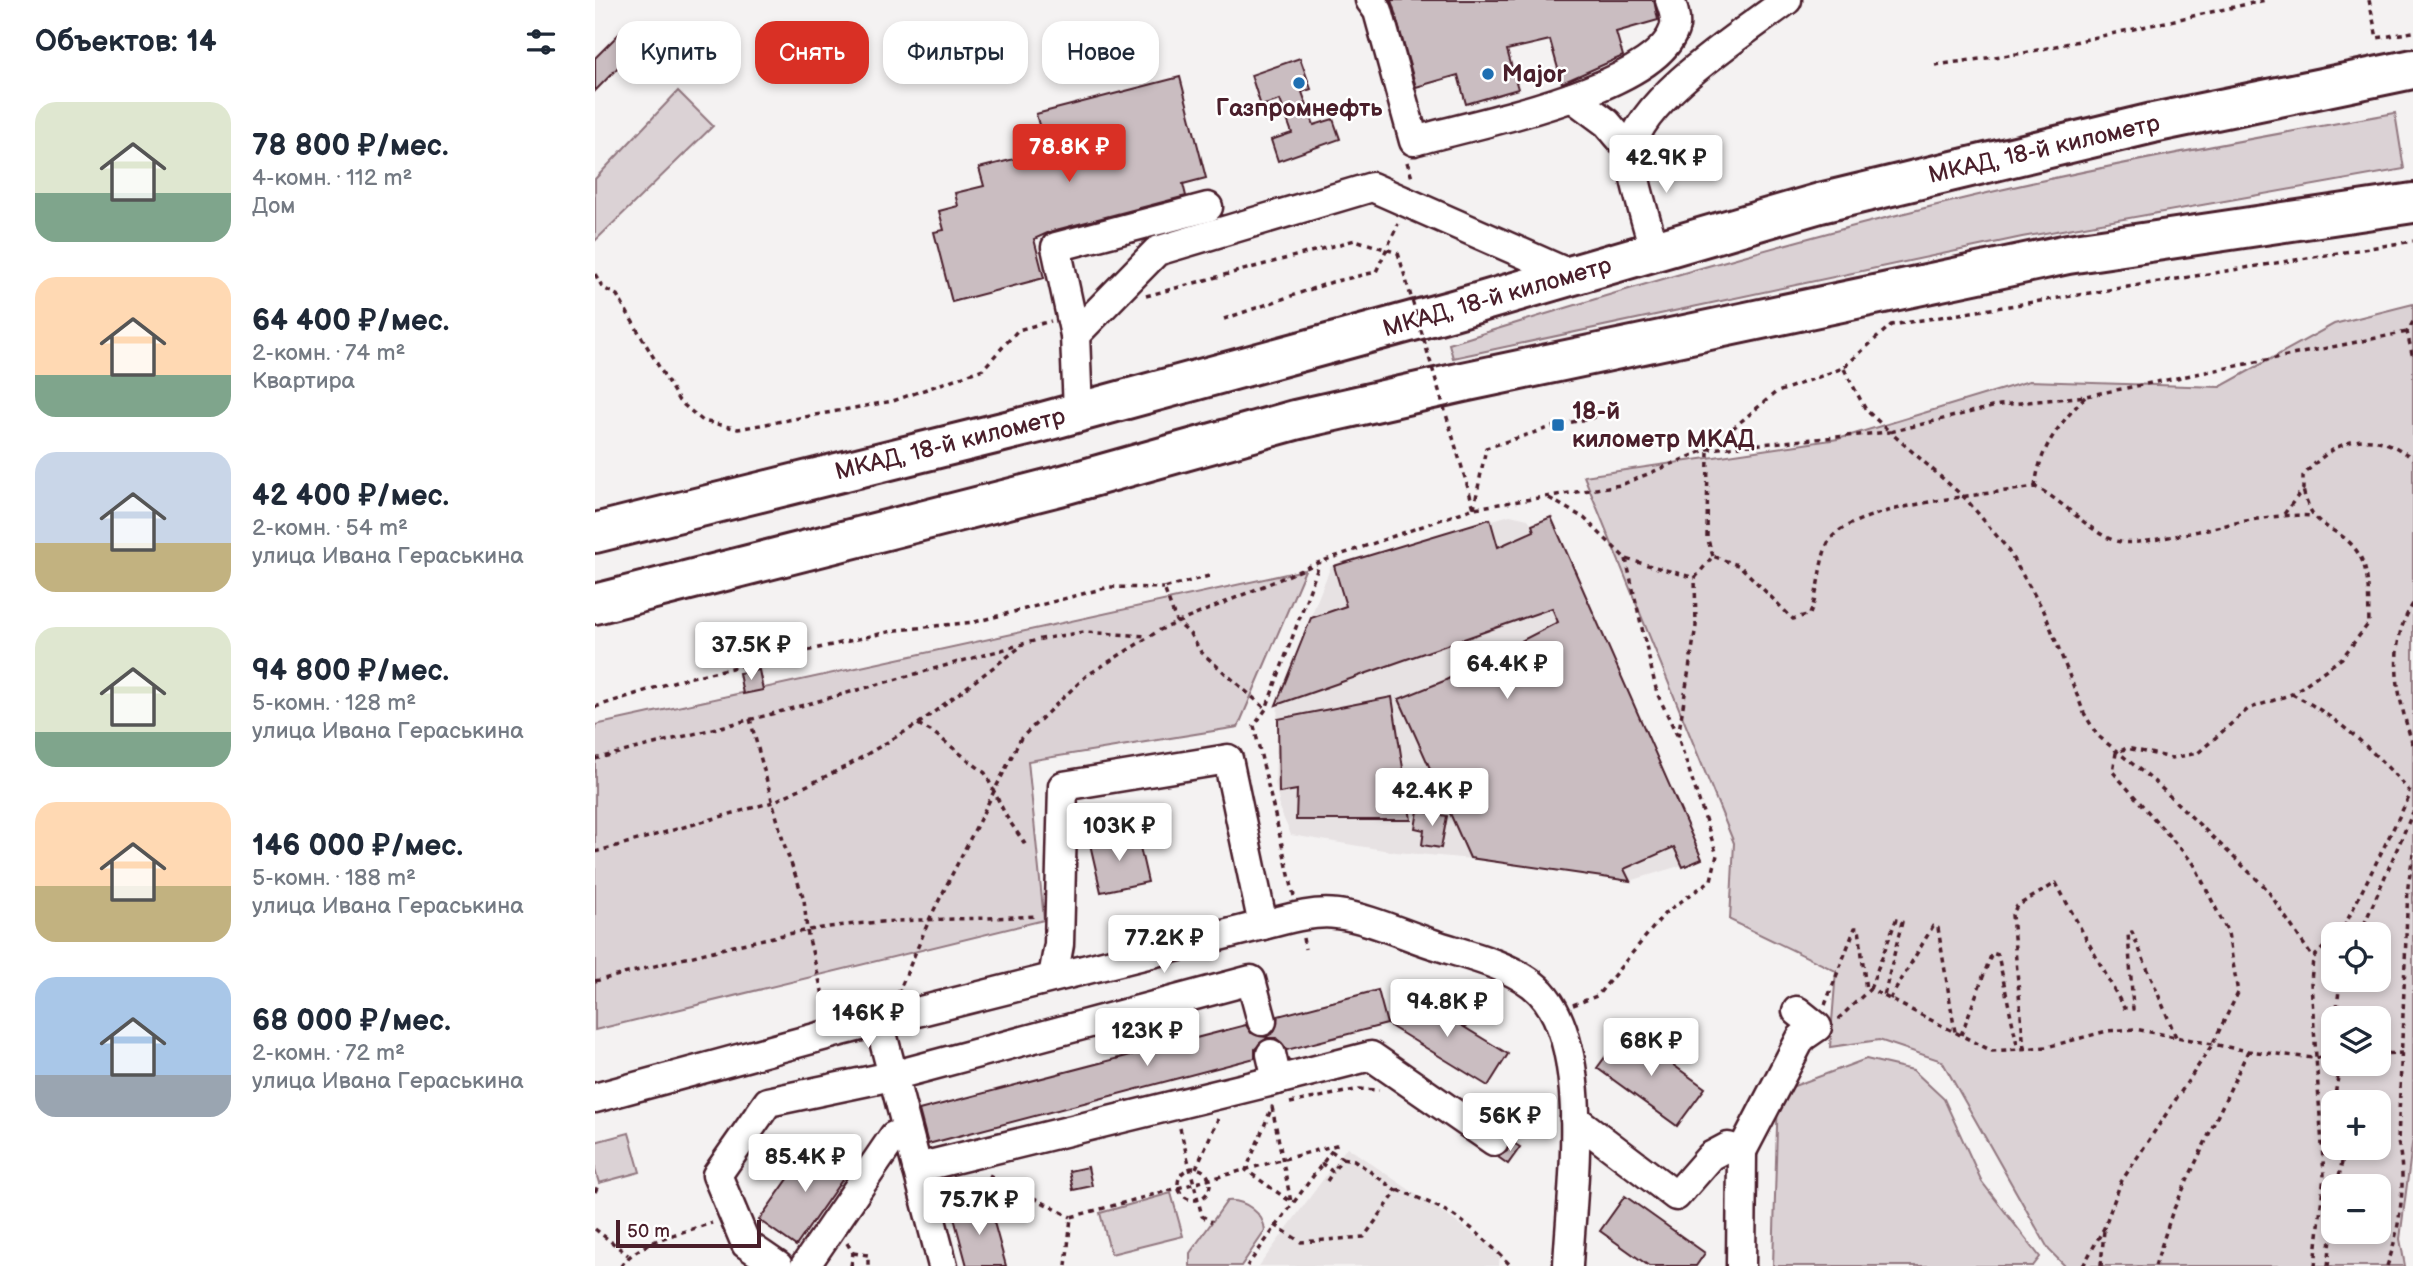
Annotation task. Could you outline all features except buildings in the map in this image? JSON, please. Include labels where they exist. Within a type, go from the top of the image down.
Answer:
[{"type":"highway","name":"МКАД, 18-й километр","points":[[595,533],[1079,412],[1655,252],[1820,203],[1996,159],[2407,70]]},
{"type":"highway","points":[[595,604],[1050,488],[1295,420],[1463,382],[2068,254],[2413,203]]},
{"type":"street","points":[[1370,0],[1378,11],[1414,141],[1595,90],[1644,66],[1672,33],[1675,17],[1670,0]]},
{"type":"street","points":[[1630,150],[1646,118],[1664,96],[1787,0]]},
{"type":"street","points":[[1572,97],[1607,122],[1630,150],[1655,252]]},
{"type":"street","points":[[1073,325],[1157,251],[1371,187],[1572,275]]},
{"type":"street","points":[[1079,412],[1073,325],[1056,247],[1208,207]]},
{"type":"street","points":[[1053,977],[1059,944],[1063,786],[1228,759],[1263,925]]},
{"type":"street","points":[[595,1098],[887,1011],[1053,977],[1299,916],[1336,914],[1356,918],[1498,966],[1533,984],[1555,1011],[1570,1049],[1575,1119],[1568,1266]]},
{"type":"street","points":[[778,1266],[745,1244],[717,1175],[768,1102],[892,1076],[1251,980],[1262,1021]]},
{"type":"street","points":[[887,1011],[892,1076],[943,1266]]},
{"type":"street","points":[[1741,1266],[1742,1151],[1801,1038],[1816,1020]]},
{"type":"street","points":[[917,1168],[1371,1056],[1494,1141]]},
{"type":"street","points":[[1575,1119],[1677,1196],[1711,1156],[1728,1147],[1742,1151]]},
{"type":"street","points":[[805,1266],[894,1136],[907,1132]]},
{"type":"path","points":[[1935,65],[2024,53],[2266,0]]},
{"type":"path","points":[[2369,0],[2377,38],[2413,32]]},
{"type":"path","points":[[1224,319],[1319,286],[1376,272],[1407,202]]},
{"type":"path","points":[[1139,298],[1355,240],[1398,253],[1474,508]]},
{"type":"path","points":[[887,1011],[930,918],[1021,738],[1086,676],[1176,621],[1320,562],[1474,508],[1621,485],[1707,449],[1775,393],[1843,368],[1891,325],[2413,240]]},
{"type":"path","points":[[595,274],[603,288],[617,295],[679,401],[703,421],[738,429],[893,401],[983,369],[1018,330],[1073,325]]},
{"type":"path","points":[[2413,322],[2407,332],[2413,358]]},
{"type":"path","points":[[1707,449],[1890,432],[2000,405],[2086,396],[2407,332]]},
{"type":"path","points":[[1843,368],[1866,410],[1966,499],[2006,547],[2044,611],[2084,713],[2097,735],[2156,783],[2266,888],[2313,958],[2311,983],[2314,1058],[2324,1175],[2315,1266]]},
{"type":"path","points":[[2035,487],[2038,461],[2059,425],[2086,396]]},
{"type":"path","points":[[1474,508],[1486,448],[1558,425],[1596,417]]},
{"type":"path","points":[[2116,753],[2127,748],[2172,758],[2198,753],[2248,709],[2292,694],[2342,658],[2369,623],[2367,580],[2358,553],[2312,516],[2303,489],[2303,475],[2316,460],[2337,447],[2367,438],[2395,444],[2413,459]]},
{"type":"path","points":[[1707,449],[1707,537],[1713,556]]},
{"type":"path","points":[[1713,556],[1740,566],[1793,620],[1810,614],[1818,594],[1827,543],[1851,521],[1911,505],[2035,487],[2054,495],[2102,535],[2120,542],[2153,540],[2284,514],[2312,516]]},
{"type":"path","points":[[2284,514],[2303,489]]},
{"type":"path","points":[[1548,497],[1584,519],[1626,559],[1695,578]]},
{"type":"path","points":[[1678,737],[1696,626],[1695,578],[1713,556]]},
{"type":"path","points":[[1555,1011],[1597,996],[1665,913],[1711,880],[1717,855],[1678,737],[1657,693],[1626,559]]},
{"type":"path","points":[[1305,949],[1254,726],[1266,709],[1320,562]]},
{"type":"path","points":[[595,707],[679,680],[897,630],[975,622],[1109,587],[1164,588],[1209,576]]},
{"type":"path","points":[[1164,588],[1176,621],[1217,669],[1231,676],[1266,709]]},
{"type":"path","points":[[2413,604],[2402,621],[2395,657],[2405,722],[2413,745]]},
{"type":"path","points":[[595,759],[1025,644],[1084,632],[1148,636]]},
{"type":"path","points":[[595,852],[773,802],[847,766],[918,724],[1025,644]]},
{"type":"path","points":[[2292,694],[2320,708],[2369,748],[2412,794],[2347,922]]},
{"type":"path","points":[[750,719],[804,899],[807,931],[828,1017]]},
{"type":"path","points":[[918,724],[934,733],[985,773],[1027,847]]},
{"type":"path","points":[[2083,1266],[2104,1228],[2121,1182],[2212,1045],[2238,993],[2228,933],[2194,864],[2113,772],[2116,753]]},
{"type":"path","points":[[2365,922],[2413,812]]},
{"type":"path","points":[[2387,1266],[2395,1244],[2403,1162],[2398,1142],[2408,886],[2413,854]]},
{"type":"path","points":[[2021,1049],[2012,915],[2017,906],[2056,883],[2124,1009],[2133,1009],[2128,933],[2132,932],[2176,1037]]},
{"type":"path","points":[[595,982],[807,931],[930,918],[968,920],[1037,916]]},
{"type":"path","points":[[1816,1020],[1868,990],[1896,920],[1902,922],[1884,996]]},
{"type":"path","points":[[1889,999],[1933,926],[1938,928],[1955,1032]]},
{"type":"path","points":[[1816,1020],[1855,928],[1859,928],[1868,990]]},
{"type":"path","points":[[2313,958],[2321,950]]},
{"type":"path","points":[[1961,1035],[1992,953],[1998,955],[2021,1049]]},
{"type":"path","points":[[1868,990],[1992,1051],[2047,1047],[2107,1031],[2135,1029],[2248,1051],[2321,1057]]},
{"type":"path","points":[[2155,1266],[2172,1213],[2248,1051]]},
{"type":"path","points":[[2391,1053],[2402,1053]]},
{"type":"path","points":[[1273,1080],[1389,1090]]},
{"type":"path","points":[[1259,1110],[1273,1080]]},
{"type":"path","points":[[1273,1080],[1281,1161],[1291,1202]]},
{"type":"path","points":[[1246,1170],[1273,1080]]},
{"type":"path","points":[[1205,1122],[1231,1116]]},
{"type":"path","points":[[1196,1168],[1218,1119]]},
{"type":"path","points":[[1192,1125],[1180,1128],[1202,1216],[1212,1222]]},
{"type":"path","points":[[983,1172],[1071,1217],[1336,1145],[1291,1202],[1247,1266]]},
{"type":"path","points":[[1331,1151],[1342,1158],[1354,1160],[1396,1190],[1440,1205],[1480,1233],[1511,1266]]},
{"type":"path","points":[[1327,1181],[1342,1158]]},
{"type":"path","points":[[1321,1163],[1333,1172]]},
{"type":"path","points":[[1190,1168],[1196,1168],[1210,1180],[1208,1192],[1198,1199],[1186,1198],[1179,1188],[1180,1176],[1190,1168]]},
{"type":"path","points":[[1246,1170],[1291,1202]]},
{"type":"path","points":[[595,1192],[599,1183]]},
{"type":"path","points":[[1275,1225],[1301,1242],[1364,1237],[1396,1190]]},
{"type":"path","points":[[1066,1266],[1071,1217]]},
{"type":"path","points":[[621,1266],[628,1255],[664,1238],[722,1220]]},
{"type":"path","points":[[2101,1266],[2104,1228]]},
{"type":"path","points":[[595,1229],[628,1255]]},
{"type":"path","points":[[839,1233],[853,1253],[851,1266]]},
{"type":"path","points":[[2328,1266],[2330,1244]]},
{"type":"path","points":[[853,1253],[868,1255],[868,1266]]},
{"type":"shaded area","points":[[678,91],[713,126],[595,241],[595,179]]},
{"type":"shaded area","points":[[2395,113],[2404,169],[2022,237],[1453,358],[1449,344],[1723,262],[1930,207],[2049,179]]},
{"type":"shaded area","points":[[2413,304],[2413,1137],[2400,1239],[2405,1266],[2065,1266],[2049,1250],[1942,1061],[1879,1040],[1830,1047],[1836,971],[1730,920],[1734,843],[1584,476],[1838,439],[2029,381],[2220,387],[2334,324]]},
{"type":"shaded area","points":[[1510,515],[1528,519],[1532,525],[1551,517],[1702,859],[1630,881],[1589,877],[1526,864],[1396,852],[1291,835],[1281,812],[1275,783],[1278,699],[1331,566]]},
{"type":"shaded area","points":[[1305,570],[1238,727],[1028,761],[1044,920],[595,1030],[595,725]]},
{"type":"shaded area","points":[[1866,1059],[1913,1070],[1944,1099],[1982,1182],[2040,1257],[2033,1266],[1773,1266],[1778,1092]]},
{"type":"shaded area","points":[[629,1133],[640,1172],[599,1183],[595,1170],[595,1142]]},
{"type":"shaded area","points":[[1347,1147],[1500,1252],[1499,1266],[1259,1266]]},
{"type":"shaded area","points":[[1171,1193],[1183,1236],[1111,1254],[1100,1213]]},
{"type":"shaded area","points":[[1227,1201],[1240,1202],[1252,1208],[1261,1218],[1265,1231],[1241,1266],[1190,1266],[1190,1253]]},
{"type":"place","name":"Major","points":[[1488,74]]},
{"type":"place","name":"Газпромнефть","points":[[1299,83]]},
{"type":"place","name":"18-й километр МКАД","points":[[1558,425]]}]
